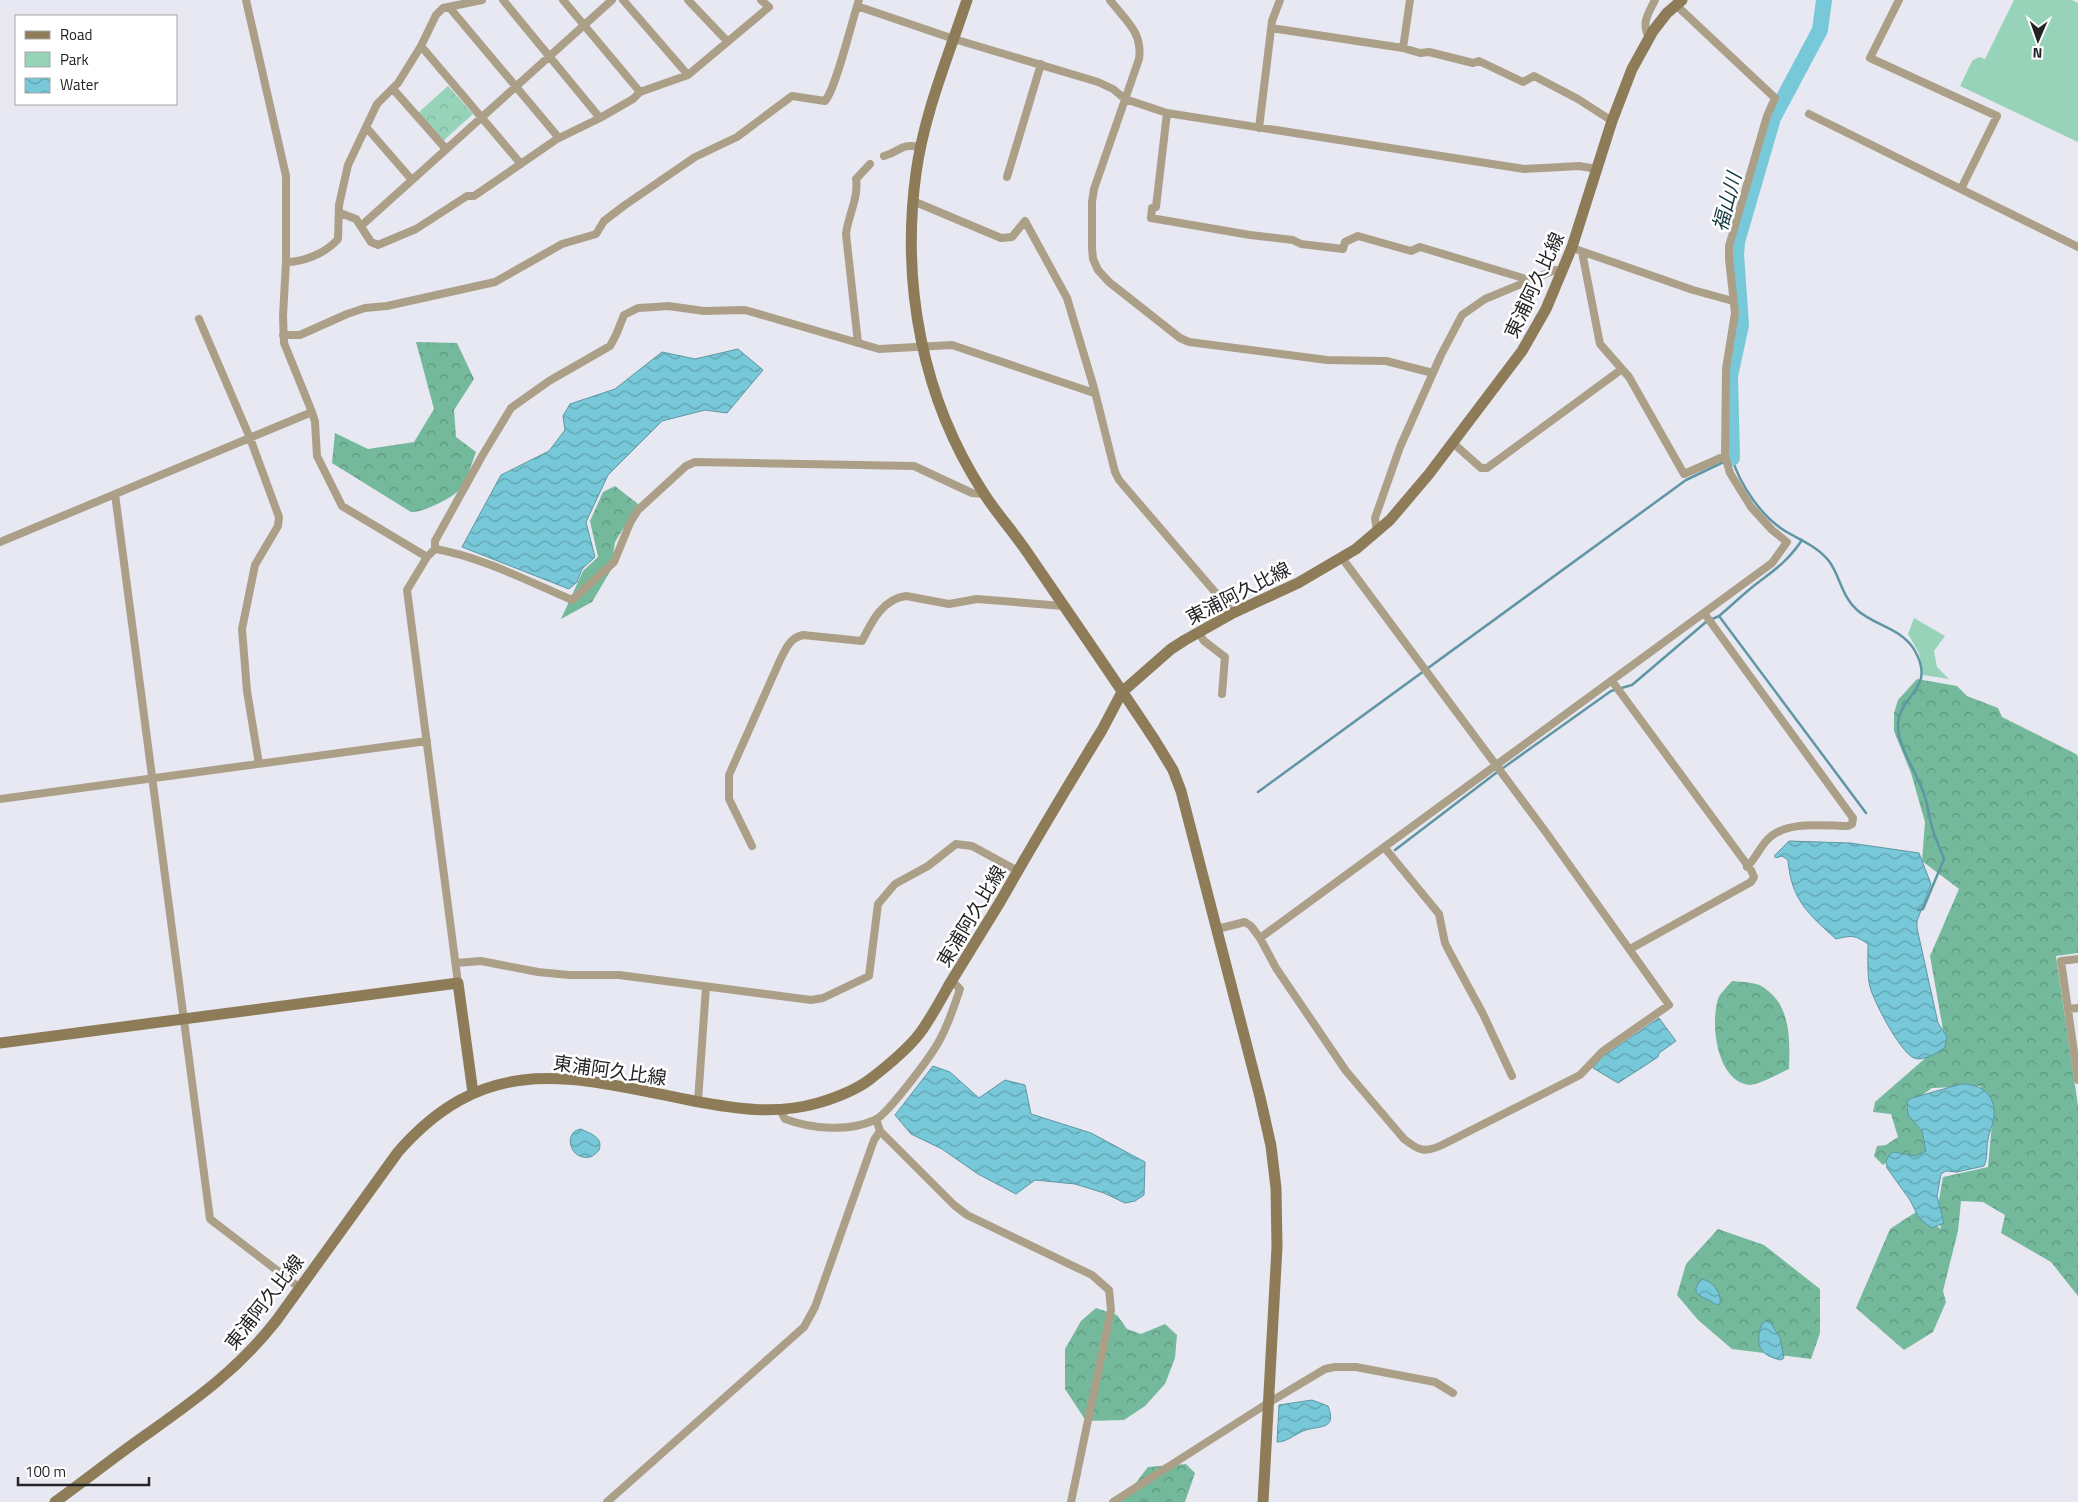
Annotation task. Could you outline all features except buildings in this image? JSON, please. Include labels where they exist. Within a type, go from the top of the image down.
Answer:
[{"type":"main road","points":[[967,0],[933,100],[920,147],[913,201],[910,228],[912,287],[923,348],[940,406],[965,461],[984,494],[1016,535],[1156,742],[1173,770],[1182,790],[1260,1096],[1271,1146],[1276,1188],[1277,1247],[1263,1502]]},
{"type":"main road","name":"東浦阿久比線","points":[[55,1502],[212,1387],[258,1343],[409,1140],[431,1119],[473,1093],[512,1081],[552,1077],[597,1082],[744,1110],[780,1110],[808,1106],[828,1100],[868,1081],[907,1047],[920,1033],[952,981],[1102,730],[1122,692],[1171,649],[1198,632],[1233,613],[1298,584],[1342,558],[1377,532],[1411,497],[1522,351],[1546,309],[1562,270],[1577,250],[1597,169],[1612,121],[1632,69],[1649,38],[1667,14],[1679,2]]},
{"type":"main road","points":[[0,1043],[458,983],[473,1093]]},
{"type":"street","points":[[246,0],[286,176],[286,262],[283,335],[289,357],[315,422],[316,456],[342,506],[427,557]]},
{"type":"street","points":[[286,262],[293,262],[321,253],[336,242],[338,239],[339,205],[348,165],[377,104],[398,84],[421,46],[436,15],[443,8],[482,0]]},
{"type":"street","points":[[503,0],[600,118]]},
{"type":"street","points":[[563,0],[640,92]]},
{"type":"street","points":[[361,226],[612,0]]},
{"type":"street","points":[[623,0],[688,75]]},
{"type":"street","points":[[688,0],[727,41]]},
{"type":"street","points":[[340,213],[356,220],[371,242],[378,245],[416,229],[467,196],[474,196],[559,138],[600,118],[633,99],[640,92],[688,75],[769,7],[761,0]]},
{"type":"street","points":[[1110,0],[1135,31],[1139,37],[1140,45],[1139,59],[1094,189],[1092,202],[1093,259],[1098,270],[1109,282],[1180,338],[1189,342],[1327,360],[1386,361],[1433,373]]},
{"type":"street","points":[[1259,128],[1272,28],[1280,0]]},
{"type":"street","points":[[1402,48],[1410,0]]},
{"type":"street","points":[[1649,38],[1644,30],[1647,16],[1655,0]]},
{"type":"street","points":[[1899,0],[1870,58],[1997,116],[1961,189]]},
{"type":"street","points":[[1260,938],[1772,563],[1787,542],[1772,530],[1751,507],[1730,473],[1724,456],[1726,369],[1734,324],[1729,246],[1767,116],[1775,98],[1679,2]]},
{"type":"street","points":[[283,335],[300,335],[365,308],[387,306],[495,282],[562,244],[596,234],[604,221],[625,205],[695,157],[737,137],[792,96],[825,101],[829,97],[858,3],[954,39],[1098,82],[1113,88],[1125,99],[1167,113],[1524,169],[1579,166],[1597,169]]},
{"type":"street","points":[[449,7],[559,138]]},
{"type":"street","points":[[1272,28],[1402,48],[1420,53],[1429,52],[1473,63],[1479,61],[1523,82],[1534,76],[1578,99],[1612,121]]},
{"type":"street","points":[[421,46],[521,164]]},
{"type":"street","points":[[1007,176],[1041,64]]},
{"type":"street","points":[[393,89],[446,149]]},
{"type":"street","points":[[1167,113],[1156,207],[1152,208],[1151,218],[1250,235],[1292,240],[1301,244],[1343,249],[1345,242],[1358,236],[1411,251],[1420,247],[1514,275],[1523,278],[1527,282]]},
{"type":"street","points":[[1810,114],[2078,247]]},
{"type":"street","points":[[366,127],[412,180]]},
{"type":"street","points":[[884,156],[902,146],[920,147]]},
{"type":"street","points":[[858,343],[846,234],[847,223],[857,189],[856,179],[870,164]]},
{"type":"street","points":[[913,201],[1002,238],[1012,236],[1025,222],[1066,298],[1115,472],[1119,480],[1233,613]]},
{"type":"street","points":[[1577,250],[1693,290],[1733,301]]},
{"type":"street","points":[[1577,250],[1600,344],[1629,378],[1684,474],[1724,456]]},
{"type":"street","points":[[1377,532],[1375,518],[1403,440],[1458,322],[1468,309],[1485,299],[1555,270],[1562,270]]},
{"type":"street","points":[[458,983],[407,590],[427,557],[435,549],[435,541],[511,408],[549,381],[610,346],[624,316],[629,312],[638,308],[668,306],[704,311],[745,310],[879,349],[952,345],[1094,394]]},
{"type":"street","points":[[199,319],[250,438],[280,522],[255,565],[242,629],[247,692],[260,764]]},
{"type":"street","points":[[1453,443],[1481,468],[1486,468],[1622,369]]},
{"type":"street","points":[[0,542],[312,412]]},
{"type":"street","points":[[435,549],[481,562],[572,600],[616,559],[630,523],[638,510],[686,466],[695,462],[914,466],[972,492],[984,494]]},
{"type":"street","points":[[115,494],[210,1219],[300,1288]]},
{"type":"street","points":[[1217,929],[1245,922],[1251,926],[1260,938],[1276,968],[1346,1071],[1404,1139],[1415,1148],[1423,1150],[1431,1150],[1467,1133],[1580,1075],[1603,1051],[1669,1005],[1496,765],[1342,558]]},
{"type":"street","points":[[752,846],[729,799],[729,775],[790,641],[803,635],[862,641],[869,624],[878,613],[899,597],[906,596],[949,604],[977,599],[1063,606]]},
{"type":"street","points":[[1704,613],[1853,818],[1852,824],[1848,826],[1806,827],[1778,831],[1763,845],[1754,860],[1747,867]]},
{"type":"street","points":[[1198,632],[1204,641],[1225,657],[1222,694]]},
{"type":"street","points":[[1612,681],[1751,870],[1754,877],[1752,882],[1630,949]]},
{"type":"street","points":[[0,799],[427,741]]},
{"type":"street","points":[[456,963],[481,961],[538,972],[569,975],[619,975],[706,987],[754,991],[811,1000],[822,998],[869,976],[878,904],[894,884],[928,866],[956,844],[972,846],[1018,871]]},
{"type":"street","points":[[1384,847],[1439,914],[1445,943],[1483,1014],[1512,1076]]},
{"type":"street","points":[[2078,959],[2060,961],[2078,1080]]},
{"type":"street","points":[[780,1110],[784,1119],[802,1125],[849,1128],[876,1119],[893,1104],[938,1044],[960,989],[952,981]]},
{"type":"street","points":[[698,1101],[706,987]]},
{"type":"street","points":[[2068,1009],[2078,1008]]},
{"type":"street","points":[[876,1119],[880,1131],[954,1205],[967,1215],[1092,1275],[1108,1290],[1111,1310],[1071,1502]]},
{"type":"street","points":[[607,1502],[804,1327],[815,1307],[874,1140],[880,1131]]},
{"type":"street","points":[[1113,1502],[1314,1375],[1335,1367],[1356,1367],[1435,1382],[1453,1393]]},
{"type":"green space","points":[[2014,0],[2072,0],[2078,3],[2078,142],[1960,86],[1972,61],[1979,57],[1985,59]]},
{"type":"green space","points":[[448,86],[473,114],[443,141],[418,113]]},
{"type":"green space","points":[[416,342],[457,343],[474,379],[454,410],[456,437],[476,452],[465,481],[456,493],[429,508],[411,512],[332,463],[335,433],[368,449],[414,442],[434,409]]},
{"type":"green space","points":[[615,486],[638,504],[615,542],[611,570],[592,602],[561,619],[583,571],[598,557],[590,521],[603,492]]},
{"type":"green space","points":[[1914,618],[1945,636],[1934,651],[1937,667],[1949,679],[1923,675],[1919,653],[1908,634]]},
{"type":"green space","points":[[1917,679],[1957,686],[1967,696],[1998,708],[2002,717],[2076,754],[2078,757],[2078,953],[2056,956],[2078,1106],[2078,1296],[2051,1262],[2001,1233],[2005,1215],[1983,1202],[1961,1201],[1958,1231],[1943,1291],[1946,1302],[1933,1332],[1904,1350],[1856,1308],[1890,1229],[1916,1212],[1941,1229],[1937,1211],[1943,1177],[1988,1167],[1992,1124],[1980,1086],[1932,1088],[1906,1107],[1923,1131],[1927,1153],[1910,1159],[1893,1157],[1883,1165],[1874,1156],[1877,1146],[1886,1145],[1898,1137],[1891,1114],[1873,1112],[1875,1102],[1945,1041],[1930,956],[1959,889],[1922,861],[1925,822],[1911,773],[1894,731],[1894,713],[1898,700]]},
{"type":"green space","points":[[1732,981],[1760,985],[1772,994],[1784,1013],[1789,1035],[1789,1069],[1764,1081],[1750,1085],[1739,1082],[1730,1074],[1723,1063],[1716,1037],[1715,1023],[1718,999]]},
{"type":"green space","points":[[1718,1229],[1764,1245],[1820,1289],[1820,1333],[1811,1359],[1732,1349],[1698,1320],[1677,1295],[1686,1264]]},
{"type":"green space","points":[[1096,1308],[1117,1315],[1127,1329],[1141,1334],[1165,1324],[1177,1335],[1175,1358],[1165,1384],[1145,1406],[1124,1420],[1086,1421],[1065,1389],[1065,1349],[1081,1321]]},
{"type":"green space","points":[[1186,1464],[1195,1473],[1185,1502],[1121,1502],[1148,1467]]},
{"type":"water","points":[[738,349],[763,370],[727,413],[705,410],[662,421],[608,475],[586,522],[595,557],[582,569],[577,582],[569,589],[462,547],[501,475],[549,451],[565,430],[563,416],[570,404],[615,389],[662,352],[695,359]]},
{"type":"water","points":[[1789,841],[1850,843],[1919,853],[1931,884],[1917,921],[1917,928],[1938,1023],[1947,1037],[1945,1047],[1931,1056],[1918,1059],[1908,1054],[1895,1037],[1870,987],[1868,944],[1853,937],[1836,939],[1809,913],[1797,896],[1788,860],[1782,856],[1776,858],[1774,856]]},
{"type":"water","points":[[1659,1018],[1676,1041],[1659,1053],[1658,1057],[1618,1083],[1593,1068],[1602,1057]]},
{"type":"water","points":[[933,1066],[950,1072],[979,1098],[1005,1080],[1025,1085],[1031,1114],[1091,1133],[1145,1162],[1144,1195],[1135,1201],[1125,1203],[1104,1193],[1075,1184],[1035,1180],[1016,1194],[978,1174],[942,1149],[911,1134],[895,1115]]},
{"type":"water","points":[[1961,1084],[1981,1088],[1990,1096],[1992,1102],[1994,1117],[1987,1143],[1986,1160],[1984,1166],[1957,1172],[1946,1171],[1941,1174],[1937,1196],[1944,1223],[1932,1228],[1919,1218],[1910,1200],[1887,1168],[1886,1161],[1893,1152],[1916,1156],[1926,1151],[1922,1131],[1908,1115],[1907,1101]]},
{"type":"water","points":[[581,1129],[595,1136],[599,1142],[599,1150],[590,1157],[577,1155],[571,1145],[572,1135],[575,1131]]},
{"type":"water","points":[[1701,1279],[1712,1284],[1718,1292],[1720,1304],[1715,1304],[1699,1295],[1696,1287]]},
{"type":"water","points":[[1765,1321],[1771,1323],[1780,1338],[1784,1358],[1781,1360],[1767,1355],[1761,1349],[1759,1332]]},
{"type":"water","points":[[1312,1400],[1328,1406],[1330,1420],[1328,1423],[1325,1426],[1303,1431],[1287,1440],[1277,1442],[1279,1405]]},
{"type":"waterway","name":"福山川","points":[[1732,458],[1730,376],[1741,325],[1736,254],[1737,242],[1773,118],[1820,30],[1824,0]]},
{"type":"waterway","points":[[1258,792],[1686,480],[1732,458],[1740,479],[1752,499],[1768,517],[1776,525],[1814,547],[1824,556],[1833,567],[1844,593],[1852,605],[1864,615],[1903,637],[1910,643],[1921,664],[1919,684],[1899,716],[1899,735],[1901,744],[1922,789],[1933,831],[1944,859],[1923,909],[1918,910]]},
{"type":"waterway","points":[[1802,540],[1784,562],[1719,616],[1866,813]]},
{"type":"waterway","points":[[1395,850],[1496,773],[1611,691],[1632,685],[1706,622],[1719,616]]}]
